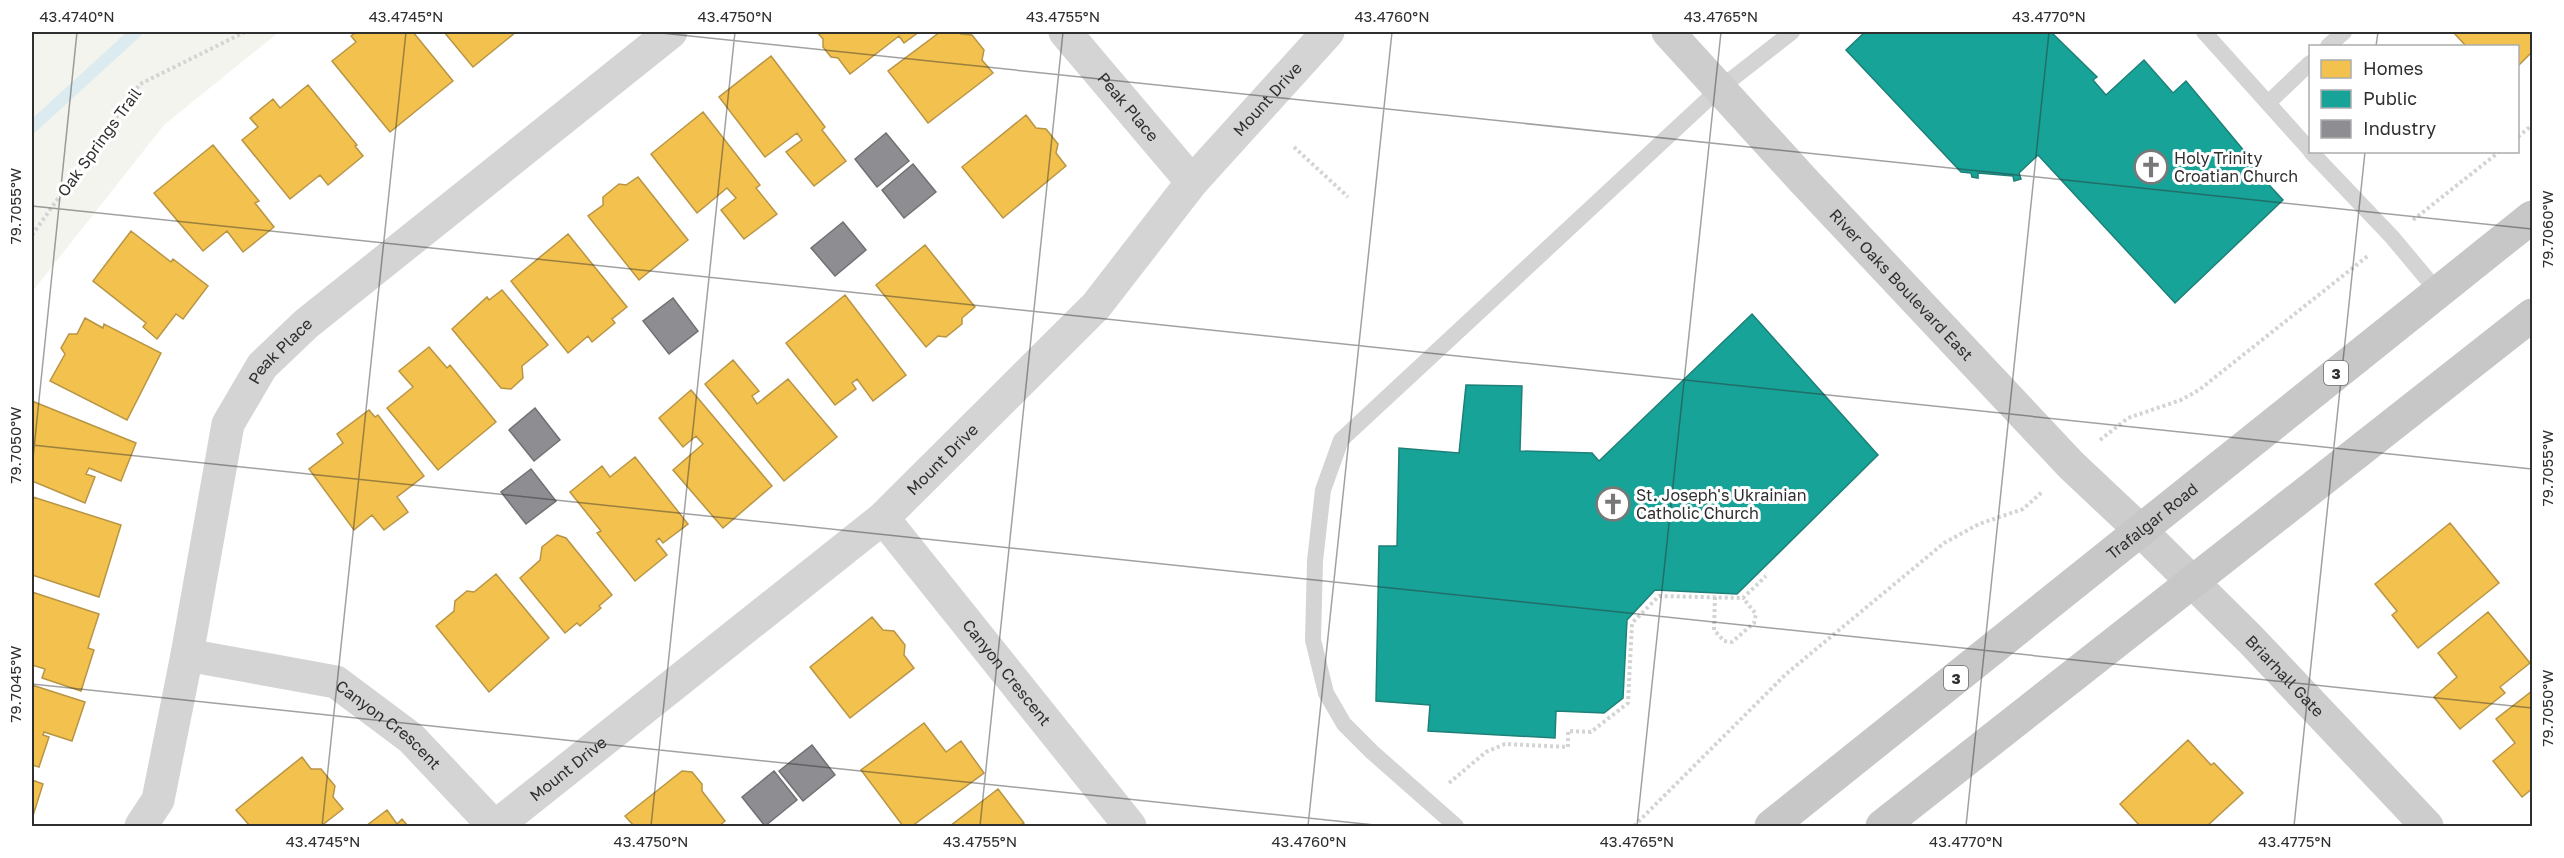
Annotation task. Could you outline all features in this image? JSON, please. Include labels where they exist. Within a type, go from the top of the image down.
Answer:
[{"type":"main road","name":"Trafalgar Road","points":[[1771,826],[2532,217]]},
{"type":"main road","points":[[1882,826],[2532,315]]},
{"type":"street","name":"Peak Place","points":[[141,826],[158,800],[187,655],[228,424],[262,366],[306,324],[671,32]]},
{"type":"street","name":"Peak Place","points":[[1065,32],[1191,182]]},
{"type":"street","name":"Mount Drive","points":[[495,826],[883,518],[1096,306],[1191,182],[1328,32]]},
{"type":"street","name":"River Oaks Boulevard East","points":[[1668,32],[2063,456],[2140,530]]},
{"type":"street","name":"Canyon Crescent","points":[[883,518],[1130,826]]},
{"type":"street","name":"Briarhall Gate","points":[[2140,530],[2251,640],[2427,826]]},
{"type":"street","name":"Canyon Crescent","points":[[187,655],[336,682],[411,738],[495,826]]},
{"type":"lane","points":[[1456,826],[1344,724],[1326,693],[1313,639],[1315,561],[1323,490],[1341,440],[1719,89],[1792,32]]},
{"type":"lane","points":[[2204,32],[2309,149]]},
{"type":"lane","points":[[2329,45],[2344,32]]},
{"type":"lane","points":[[2268,103],[2309,64]]},
{"type":"lane","points":[[2313,153],[2392,237],[2438,292]]},
{"type":"path","name":"Oak Springs Trail","points":[[32,235],[140,84],[245,32]]},
{"type":"path","points":[[2519,135],[2532,125]]},
{"type":"path","points":[[1294,147],[1348,197]]},
{"type":"path","points":[[2100,440],[2128,418],[2181,400],[2199,390],[2498,153]]},
{"type":"path","points":[[1634,826],[1786,674],[1935,550],[1979,524],[2024,509],[2042,492]]},
{"type":"path","points":[[1428,801],[1486,752],[1505,744],[1568,747],[1568,731],[1591,732],[1628,703],[1632,623],[1659,596],[1743,598],[1766,576]]},
{"type":"path","points":[[1715,597],[1714,630],[1724,641],[1732,642],[1754,623],[1756,614],[1743,598]]},
{"type":"shaded area","points":[[32,32],[279,32],[164,125],[32,292]]},
{"type":"building: Homes","points":[[357,32],[413,32],[453,81],[390,132],[332,61],[356,42],[351,36]]},
{"type":"building: Homes","points":[[444,32],[516,32],[473,67]]},
{"type":"building: Homes","points":[[817,32],[919,32],[904,43],[899,36],[850,74],[838,58],[831,57],[823,47],[823,39]]},
{"type":"building: Homes","points":[[940,32],[972,35],[984,50],[982,60],[993,73],[928,123],[888,71]]},
{"type":"building: Homes","points":[[2453,32],[2532,32],[2532,52],[2519,65],[2519,45],[2465,45]]},
{"type":"building: Homes","points":[[771,56],[825,127],[822,130],[846,161],[814,186],[786,152],[802,140],[797,133],[765,157],[719,97]]},
{"type":"building: Homes","points":[[308,85],[357,145],[355,146],[363,156],[328,185],[320,175],[290,199],[242,140],[258,127],[250,118],[273,99],[280,108]]},
{"type":"building: Homes","points":[[703,112],[760,185],[756,188],[777,214],[744,239],[721,210],[736,198],[727,188],[697,213],[651,154]]},
{"type":"building: Homes","points":[[1026,115],[1036,128],[1046,129],[1058,144],[1056,153],[1066,166],[1003,218],[962,167]]},
{"type":"building: Homes","points":[[213,145],[259,201],[255,203],[274,227],[243,252],[227,231],[203,251],[154,193]]},
{"type":"building: Homes","points":[[638,177],[688,240],[639,280],[588,216],[603,205],[603,197],[619,184],[626,185]]},
{"type":"building: Homes","points":[[131,231],[171,262],[173,259],[208,286],[183,319],[176,314],[157,339],[143,327],[146,323],[93,281]]},
{"type":"building: Homes","points":[[568,234],[627,307],[612,319],[615,323],[592,342],[588,336],[568,353],[511,281]]},
{"type":"building: Homes","points":[[925,245],[975,307],[962,318],[962,324],[946,337],[938,336],[926,347],[876,285]]},
{"type":"building: Homes","points":[[502,290],[548,345],[522,366],[523,378],[511,389],[501,388],[452,329],[487,297],[489,300]]},
{"type":"building: Homes","points":[[845,295],[906,375],[873,401],[857,379],[852,383],[856,389],[835,405],[786,343]]},
{"type":"building: Homes","points":[[85,318],[103,328],[104,324],[161,353],[127,420],[50,381],[65,354],[61,348],[69,334],[77,334]]},
{"type":"building: Homes","points":[[429,347],[447,368],[450,365],[496,422],[438,470],[387,408],[413,387],[399,371]]},
{"type":"building: Homes","points":[[733,360],[759,391],[752,396],[757,404],[788,379],[837,437],[784,481],[705,384]]},
{"type":"building: Homes","points":[[691,390],[772,486],[723,528],[673,470],[703,444],[696,436],[683,447],[659,418]]},
{"type":"building: Homes","points":[[32,401],[136,443],[121,481],[89,468],[86,474],[95,477],[85,503],[32,481]]},
{"type":"building: Homes","points":[[369,410],[375,417],[378,415],[424,476],[397,497],[408,512],[384,530],[372,515],[354,530],[309,469],[343,443],[337,434]]},
{"type":"building: Homes","points":[[635,457],[688,524],[663,543],[659,538],[656,541],[667,555],[635,581],[597,533],[601,531],[570,492],[602,466],[610,477]]},
{"type":"building: Homes","points":[[33,497],[121,525],[99,597],[32,575]]},
{"type":"building: Homes","points":[[2450,523],[2499,583],[2418,648],[2392,615],[2397,611],[2375,584]]},
{"type":"building: Homes","points":[[557,535],[566,538],[612,595],[580,626],[577,623],[565,633],[520,578],[540,560],[542,547]]},
{"type":"building: Homes","points":[[496,574],[549,638],[489,692],[436,626],[454,611],[455,601],[467,591],[474,592]]},
{"type":"building: Homes","points":[[32,592],[99,614],[88,648],[94,650],[81,691],[42,678],[45,669],[32,665]]},
{"type":"building: Homes","points":[[2488,612],[2530,663],[2500,687],[2505,693],[2460,729],[2434,697],[2457,677],[2438,653]]},
{"type":"building: Homes","points":[[872,617],[883,630],[894,631],[905,645],[904,655],[914,668],[850,718],[810,667]]},
{"type":"building: Homes","points":[[32,685],[85,702],[72,741],[44,732],[43,735],[49,737],[39,767],[32,765]]},
{"type":"building: Homes","points":[[2532,691],[2532,789],[2522,797],[2493,761],[2515,743],[2496,719]]},
{"type":"building: Homes","points":[[924,723],[946,752],[961,741],[984,773],[912,826],[903,826],[861,770]]},
{"type":"building: Homes","points":[[2188,740],[2211,765],[2214,763],[2243,793],[2207,826],[2140,826],[2120,804]]},
{"type":"building: Homes","points":[[302,757],[311,769],[321,769],[335,786],[333,797],[343,809],[321,826],[250,826],[236,810]]},
{"type":"building: Homes","points":[[682,771],[692,772],[702,784],[702,791],[725,821],[719,826],[634,826],[625,816]]},
{"type":"building: Homes","points":[[32,780],[43,784],[32,819]]},
{"type":"building: Homes","points":[[998,789],[1024,823],[1019,826],[950,826]]},
{"type":"building: Homes","points":[[387,810],[397,824],[402,819],[408,826],[366,826]]},
{"type":"building: Public","name":"Holy Trinity Croatian Church","points":[[1865,32],[2051,32],[2097,77],[2093,80],[2106,95],[2144,60],[2173,93],[2186,81],[2250,158],[2247,161],[2283,200],[2175,303],[2038,155],[2019,173],[2021,179],[2014,181],[2013,176],[1978,173],[1978,178],[1972,177],[1971,173],[1961,172],[1846,50]]},
{"type":"building: Public","name":"St. Joseph's Ukrainian Catholic Church","points":[[1752,314],[1878,455],[1737,594],[1655,590],[1627,620],[1623,698],[1604,713],[1556,711],[1555,738],[1428,731],[1430,705],[1376,701],[1379,546],[1397,546],[1399,448],[1459,453],[1466,385],[1522,386],[1520,451],[1592,453],[1599,461]]},
{"type":"building: Industry","points":[[886,133],[909,161],[877,187],[855,159]]},
{"type":"building: Industry","points":[[913,164],[936,192],[904,218],[882,190]]},
{"type":"building: Industry","points":[[843,222],[866,250],[835,276],[811,248]]},
{"type":"building: Industry","points":[[673,298],[698,331],[669,354],[643,321]]},
{"type":"building: Industry","points":[[535,408],[560,440],[534,461],[509,430]]},
{"type":"building: Industry","points":[[531,469],[556,501],[526,524],[501,492]]},
{"type":"building: Industry","points":[[812,745],[835,775],[803,801],[779,771]]},
{"type":"building: Industry","points":[[774,771],[797,800],[765,826],[742,797]]},
{"type":"waterway","points":[[32,127],[136,32]]},
{"type":"place","name":"Holy Trinity Croatian Church","points":[[2151,167]]},
{"type":"place","name":"St. Joseph's Ukrainian Catholic Church","points":[[1613,504]]}]
